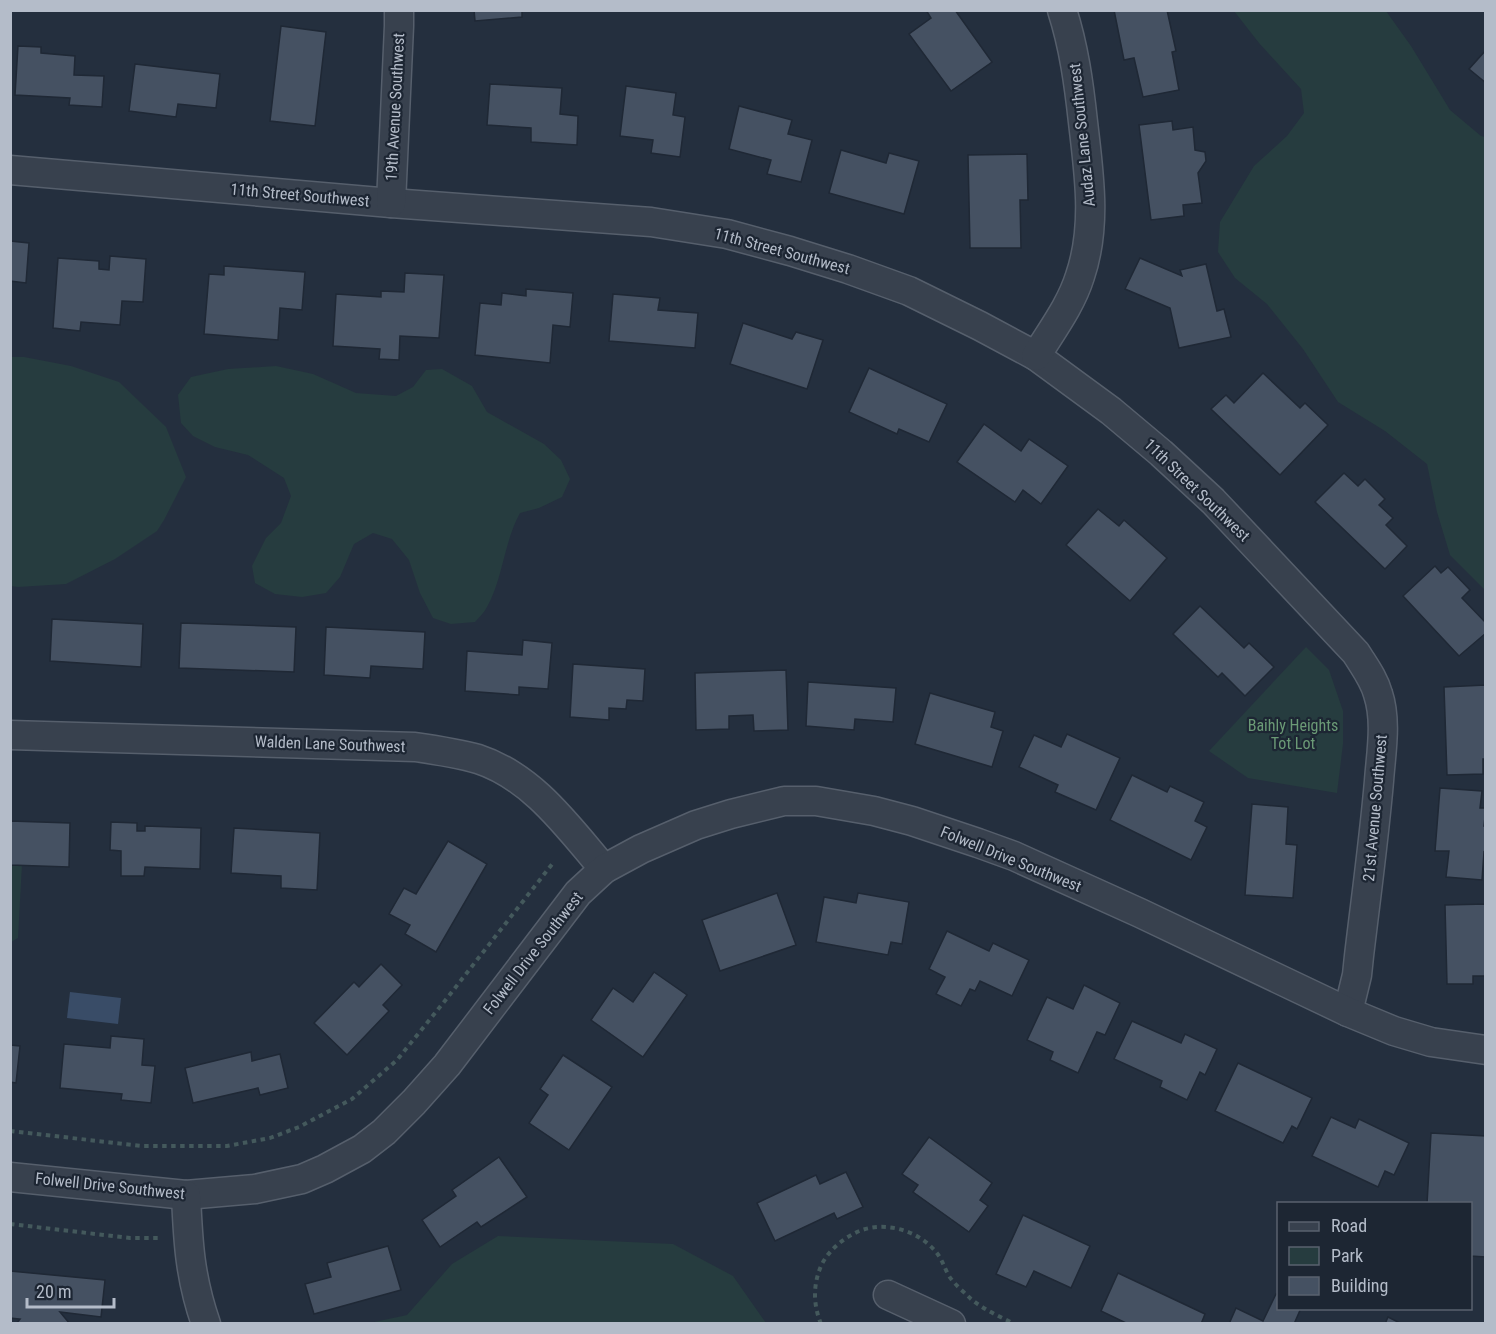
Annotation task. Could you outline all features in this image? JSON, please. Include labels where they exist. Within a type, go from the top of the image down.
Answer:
[{"type":"street","name":"19th Avenue Southwest","points":[[391,203],[399,10]]},
{"type":"street","name":"Audaz Lane Southwest","points":[[1036,356],[1069,302],[1080,277],[1090,233],[1091,195],[1077,70],[1062,10]]},
{"type":"street","name":"11th Street Southwest","points":[[10,170],[391,203],[651,222],[727,234],[848,269],[909,291],[1036,356],[1111,411],[1213,501],[1326,620]]},
{"type":"street","name":"21st Avenue Southwest","points":[[1326,620],[1356,653],[1369,674],[1378,694],[1382,716],[1383,737],[1377,805],[1356,975],[1348,1012]]},
{"type":"street","name":"Walden Lane Southwest","points":[[10,735],[415,747],[443,751],[479,760],[505,771],[529,787],[551,807],[604,869]]},
{"type":"street","name":"Folwell Drive Southwest","points":[[10,1177],[186,1195],[255,1189],[302,1179],[326,1169],[362,1149],[384,1132],[414,1102],[447,1065],[578,893],[604,869],[641,849],[696,825],[784,801],[816,801],[874,811],[978,843],[1014,856],[1348,1012],[1394,1031],[1431,1042],[1485,1050]]},
{"type":"street","points":[[186,1195],[190,1261],[197,1298],[206,1323]]},
{"type":"street","points":[[888,1295],[951,1323]]},
{"type":"path","points":[[10,1131],[142,1146],[227,1146],[270,1138],[299,1127],[352,1099],[397,1060],[553,863]]},
{"type":"path","points":[[10,1224],[130,1238],[188,1238]]},
{"type":"green space","points":[[1234,11],[1386,11],[1411,46],[1450,110],[1485,137],[1485,590],[1450,555],[1437,512],[1427,464],[1385,431],[1338,402],[1303,349],[1267,304],[1235,278],[1218,252],[1220,222],[1254,166],[1287,136],[1304,113],[1301,89],[1259,43]]},
{"type":"green space","points":[[10,357],[24,357],[71,366],[119,382],[166,427],[186,477],[157,531],[115,559],[66,584],[11,586]]},
{"type":"green space","points":[[276,366],[313,374],[356,393],[396,396],[413,387],[426,370],[442,369],[472,386],[487,412],[544,444],[561,460],[570,479],[562,497],[539,508],[520,513],[510,536],[492,596],[486,609],[475,622],[451,624],[433,618],[420,593],[409,560],[392,539],[373,533],[354,544],[340,577],[326,593],[302,597],[275,594],[255,583],[252,566],[266,538],[281,523],[291,496],[284,478],[248,455],[215,447],[193,436],[181,423],[178,395],[191,377],[228,369]]},
{"type":"green space","name":"Baihly Heights Tot Lot","points":[[1306,647],[1329,670],[1343,711],[1343,744],[1337,793],[1248,778],[1209,751]]},
{"type":"green space","points":[[10,856],[22,864],[18,938],[11,942]]},
{"type":"green space","points":[[498,1236],[673,1244],[733,1276],[766,1323],[370,1323],[407,1315],[452,1264]]},
{"type":"water","points":[[70,992],[121,998],[118,1024],[67,1018]]},
{"type":"building","points":[[474,10],[522,10],[522,17],[475,21]]},
{"type":"building","points":[[926,10],[955,10],[992,62],[951,91],[909,34],[931,18]]},
{"type":"building","points":[[1114,10],[1167,10],[1176,51],[1172,52],[1179,90],[1143,97],[1134,58],[1124,60]]},
{"type":"building","points":[[281,26],[326,32],[315,126],[270,121]]},
{"type":"building","points":[[18,46],[41,47],[41,53],[75,56],[74,75],[104,76],[102,107],[69,105],[70,98],[15,95]]},
{"type":"building","points":[[1486,50],[1486,83],[1469,69]]},
{"type":"building","points":[[135,64],[220,74],[216,108],[178,104],[176,117],[129,111]]},
{"type":"building","points":[[490,84],[562,88],[560,114],[578,116],[577,145],[531,142],[531,128],[487,125]]},
{"type":"building","points":[[626,86],[676,93],[673,115],[685,117],[680,157],[651,153],[653,140],[620,136]]},
{"type":"building","points":[[739,106],[792,120],[788,134],[812,140],[801,182],[767,174],[771,160],[729,149]]},
{"type":"building","points":[[1172,121],[1173,130],[1193,127],[1195,150],[1205,152],[1206,161],[1198,173],[1202,203],[1183,205],[1184,216],[1151,220],[1139,125]]},
{"type":"building","points":[[841,150],[886,163],[889,153],[919,161],[904,214],[829,193]]},
{"type":"building","points":[[1027,154],[1028,200],[1020,200],[1021,248],[970,248],[968,155]]},
{"type":"building","points":[[10,241],[29,243],[26,283],[10,281]]},
{"type":"building","points":[[110,256],[146,259],[143,302],[122,301],[120,325],[81,322],[80,331],[53,328],[58,258],[99,261],[99,269],[109,270]]},
{"type":"building","points":[[1140,258],[1182,276],[1180,270],[1206,264],[1217,311],[1224,309],[1231,337],[1179,348],[1170,308],[1125,289]]},
{"type":"building","points":[[224,266],[305,272],[302,310],[280,308],[278,340],[204,334],[209,274],[224,275]]},
{"type":"building","points":[[405,273],[444,275],[439,338],[400,336],[399,360],[379,359],[380,349],[333,346],[336,294],[381,297],[381,291],[404,292]]},
{"type":"building","points":[[526,289],[573,293],[570,327],[553,325],[550,363],[475,355],[480,303],[501,305],[502,293],[526,296]]},
{"type":"building","points":[[613,294],[660,298],[658,310],[698,313],[695,348],[609,341]]},
{"type":"building","points":[[743,323],[792,339],[796,332],[823,340],[807,389],[730,364]]},
{"type":"building","points":[[869,368],[947,404],[929,442],[899,429],[897,434],[849,412]]},
{"type":"building","points":[[1263,373],[1300,408],[1305,403],[1328,425],[1280,475],[1211,409],[1226,395],[1234,403]]},
{"type":"building","points":[[984,424],[1021,451],[1029,439],[1068,466],[1041,504],[1023,490],[1015,502],[957,462]]},
{"type":"building","points":[[1344,473],[1358,486],[1365,479],[1385,499],[1379,505],[1393,518],[1386,525],[1407,546],[1385,569],[1315,502]]},
{"type":"building","points":[[1098,509],[1119,526],[1124,520],[1167,558],[1130,601],[1066,545]]},
{"type":"building","points":[[1435,566],[1441,573],[1448,567],[1470,590],[1462,598],[1486,623],[1486,633],[1459,656],[1403,596]]},
{"type":"building","points":[[1200,606],[1244,648],[1249,643],[1274,667],[1245,696],[1222,673],[1218,677],[1173,634]]},
{"type":"building","points":[[52,619],[143,624],[141,667],[50,661]]},
{"type":"building","points":[[181,623],[296,627],[294,672],[179,668]]},
{"type":"building","points":[[326,627],[425,632],[423,669],[371,666],[370,678],[324,675]]},
{"type":"building","points":[[523,640],[552,643],[548,689],[519,687],[519,695],[465,691],[467,651],[522,655]]},
{"type":"building","points":[[573,664],[645,669],[643,701],[627,700],[626,709],[609,708],[609,720],[570,717]]},
{"type":"building","points":[[786,670],[788,730],[754,731],[753,715],[729,716],[729,729],[696,730],[695,673]]},
{"type":"building","points":[[808,682],[896,688],[893,722],[855,719],[854,730],[806,726]]},
{"type":"building","points":[[1486,685],[1486,759],[1483,759],[1483,774],[1447,775],[1444,687]]},
{"type":"building","points":[[930,693],[995,712],[991,727],[1003,731],[992,767],[915,744]]},
{"type":"building","points":[[1067,734],[1120,758],[1096,810],[1055,792],[1058,785],[1019,767],[1034,735],[1061,747]]},
{"type":"building","points":[[1132,775],[1167,792],[1170,786],[1204,802],[1195,821],[1207,827],[1191,860],[1110,820]]},
{"type":"building","points":[[1440,788],[1482,791],[1480,808],[1486,808],[1484,826],[1486,826],[1486,853],[1484,852],[1482,880],[1446,877],[1449,851],[1435,851]]},
{"type":"building","points":[[1252,804],[1288,807],[1286,844],[1297,845],[1293,898],[1245,895]]},
{"type":"building","points":[[10,821],[70,823],[69,867],[10,865]]},
{"type":"building","points":[[111,822],[137,823],[137,831],[145,831],[145,826],[201,828],[200,869],[145,867],[144,876],[121,876],[121,851],[110,850]]},
{"type":"building","points":[[234,828],[320,833],[317,890],[281,888],[281,876],[231,873]]},
{"type":"building","points":[[448,841],[487,864],[436,952],[405,934],[410,925],[389,914],[404,888],[416,894]]},
{"type":"building","points":[[777,893],[796,945],[720,971],[702,920]]},
{"type":"building","points":[[858,893],[909,902],[902,944],[891,942],[888,955],[816,942],[824,897],[856,903]]},
{"type":"building","points":[[1486,904],[1486,976],[1473,976],[1473,984],[1447,984],[1445,905]]},
{"type":"building","points":[[947,931],[989,951],[993,943],[1029,960],[1012,996],[980,981],[975,991],[970,989],[961,1006],[936,994],[945,977],[929,969]]},
{"type":"building","points":[[381,964],[402,985],[383,1005],[389,1011],[347,1055],[314,1023],[354,982],[359,987]]},
{"type":"building","points":[[654,972],[687,995],[643,1057],[591,1020],[613,988],[633,1002]]},
{"type":"building","points":[[1084,985],[1120,1003],[1105,1035],[1097,1032],[1078,1073],[1050,1060],[1053,1052],[1027,1040],[1047,997],[1073,1009]]},
{"type":"building","points":[[1132,1021],[1181,1043],[1185,1034],[1217,1049],[1205,1075],[1200,1072],[1187,1100],[1160,1087],[1162,1081],[1114,1059]]},
{"type":"building","points":[[111,1036],[144,1039],[142,1065],[155,1066],[151,1103],[121,1100],[122,1094],[60,1088],[64,1044],[110,1048]]},
{"type":"building","points":[[10,1045],[20,1046],[16,1083],[10,1082]]},
{"type":"building","points":[[251,1052],[252,1061],[280,1054],[288,1088],[260,1095],[258,1088],[193,1103],[185,1068]]},
{"type":"building","points":[[563,1055],[612,1087],[569,1150],[529,1123],[548,1095],[540,1089]]},
{"type":"building","points":[[1238,1063],[1312,1098],[1297,1129],[1292,1126],[1283,1143],[1215,1111]]},
{"type":"building","points":[[1331,1117],[1355,1128],[1359,1119],[1409,1143],[1394,1175],[1385,1171],[1378,1187],[1312,1156]]},
{"type":"building","points":[[1431,1133],[1486,1136],[1486,1257],[1472,1256],[1472,1202],[1427,1202]]},
{"type":"building","points":[[929,1137],[992,1183],[980,1200],[988,1206],[969,1232],[913,1192],[918,1185],[902,1174]]},
{"type":"building","points":[[499,1157],[527,1197],[481,1227],[477,1222],[440,1247],[422,1220],[456,1196],[452,1190]]},
{"type":"building","points":[[846,1172],[863,1207],[837,1219],[834,1213],[775,1241],[757,1203],[816,1175],[820,1184]]},
{"type":"building","points":[[1023,1215],[1090,1246],[1071,1288],[1034,1271],[1026,1287],[996,1274]]},
{"type":"building","points":[[388,1246],[401,1290],[314,1314],[305,1284],[331,1277],[327,1263]]},
{"type":"building","points":[[10,1271],[105,1280],[101,1317],[60,1312],[70,1324],[16,1324],[20,1319],[10,1318]]},
{"type":"building","points":[[1118,1273],[1205,1314],[1201,1324],[1128,1324],[1101,1311]]},
{"type":"building","points":[[1276,1294],[1277,1310],[1300,1310],[1294,1324],[1229,1324],[1236,1308],[1263,1321]]},
{"type":"building","points":[[1388,1317],[1402,1324],[1385,1324]]}]
